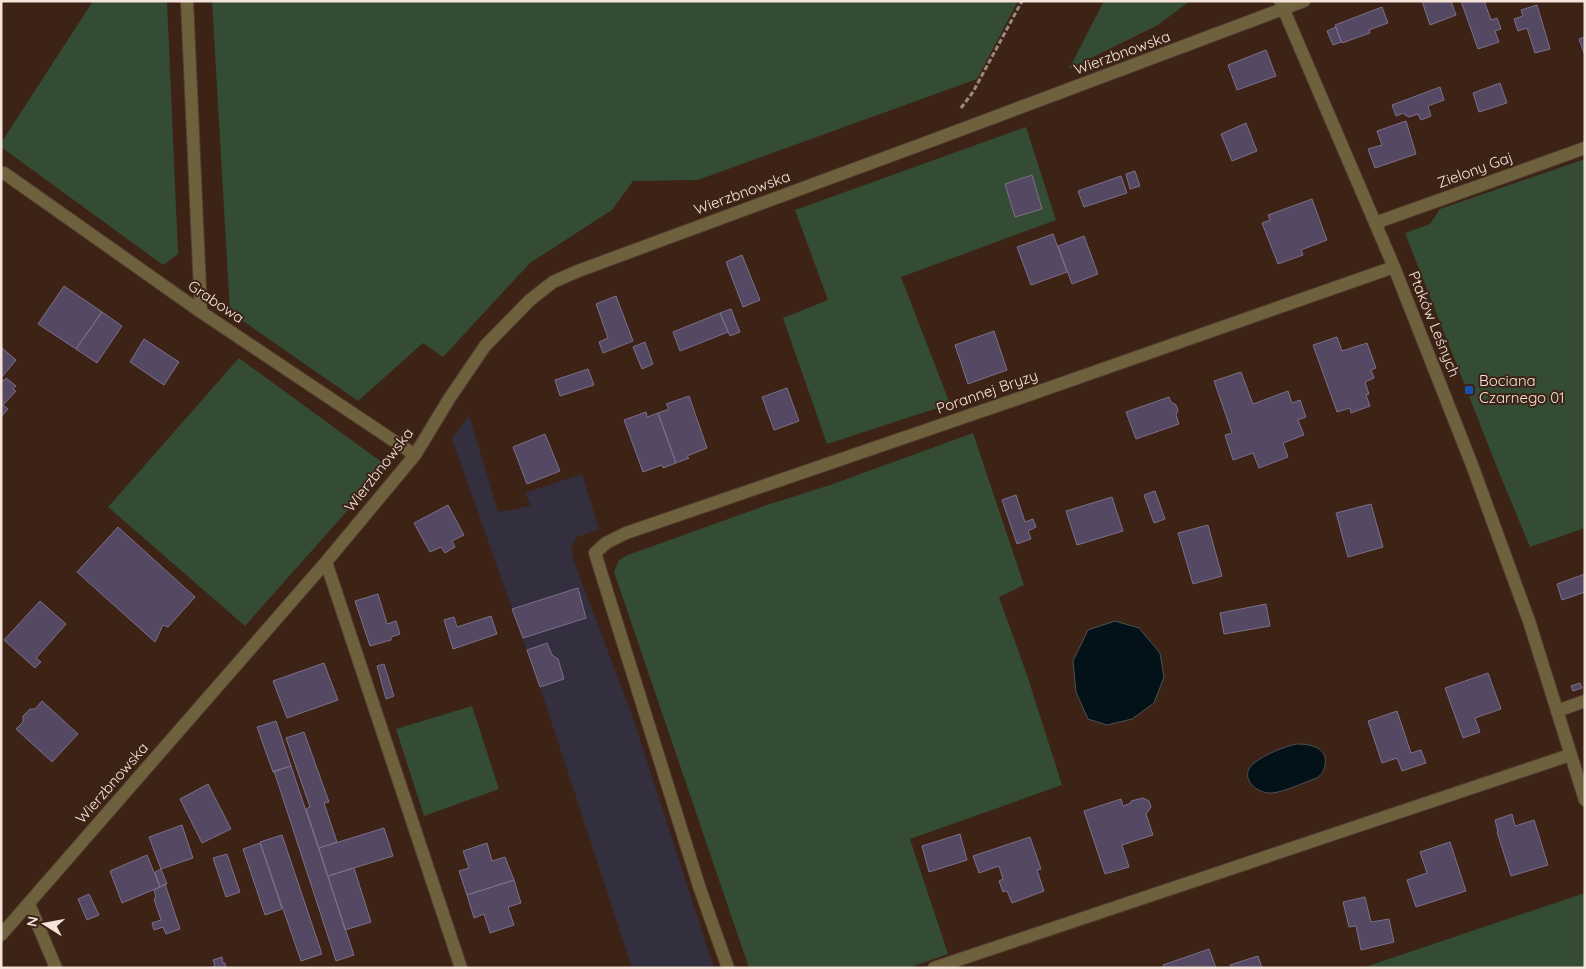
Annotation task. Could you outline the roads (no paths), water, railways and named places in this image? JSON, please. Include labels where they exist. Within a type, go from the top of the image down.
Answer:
[{"type":"street","points":[[187,1],[201,312]]},
{"type":"street","name":"Wierzbnowska","points":[[1,935],[326,562],[415,455],[449,399],[485,346],[530,300],[553,282],[578,271],[944,136],[1281,5],[1304,1]]},
{"type":"street","name":"Ptaków Leśnych","points":[[1281,5],[1394,267],[1476,474],[1529,621],[1585,800]]},
{"type":"street","name":"Zielony Gaj","points":[[1375,223],[1585,148]]},
{"type":"street","name":"Grabowa","points":[[2,175],[201,312],[415,455]]},
{"type":"street","name":"Porannej Bryzy","points":[[728,968],[699,886],[594,553],[606,543],[626,533],[1009,402],[1394,267]]},
{"type":"street","points":[[326,562],[461,968]]},
{"type":"street","points":[[1557,711],[1585,701]]},
{"type":"street","points":[[934,968],[1570,755]]},
{"type":"street","points":[[29,904],[56,968]]},
{"type":"place","name":"Bociana Czarnego 01","points":[[1469,390]]}]
